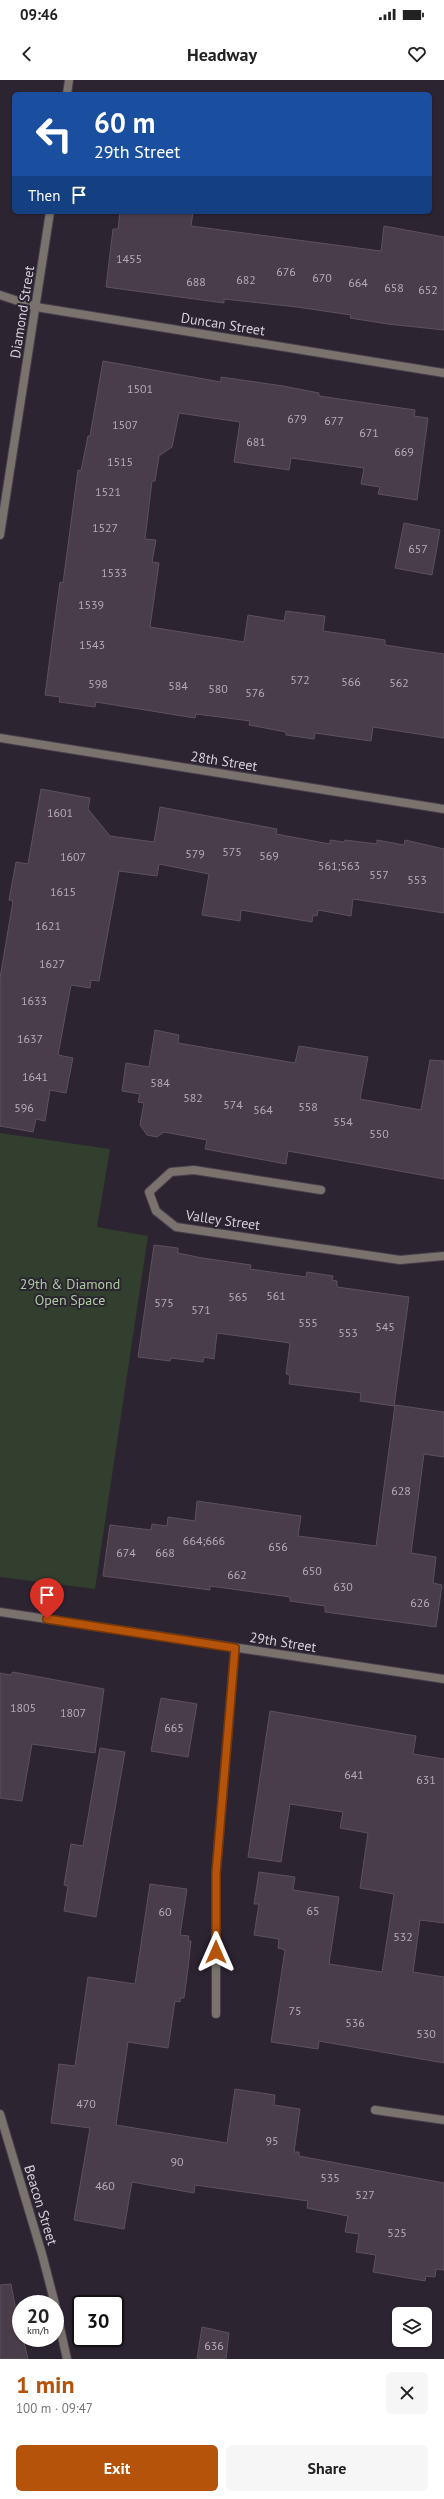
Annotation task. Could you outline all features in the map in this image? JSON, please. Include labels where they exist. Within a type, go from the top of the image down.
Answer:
[{"type":"street","points":[[67,92],[69,80]]},
{"type":"street","name":"Diamond Street","points":[[0,535],[50,214]]},
{"type":"street","name":"Duncan Street","points":[[0,295],[36,307],[444,373]]},
{"type":"street","name":"28th Street","points":[[0,738],[444,809]]},
{"type":"street","name":"Valley Street","points":[[321,1190],[194,1170],[171,1172],[149,1192],[156,1211],[176,1227],[400,1260],[444,1256]]},
{"type":"street","name":"29th Street","points":[[0,1612],[444,1679]]},
{"type":"street","points":[[216,2014],[216,1873],[235,1648]]},
{"type":"street","points":[[376,2110],[444,2120]]},
{"type":"street","name":"Beacon Street","points":[[0,2114],[40,2247],[53,2295]]},
{"type":"street","name":"Beacon Street","points":[[64,2345],[67,2359]]},
{"type":"green space","name":"29th & Diamond Open Space","points":[[0,1133],[110,1149],[97,1227],[148,1236],[95,1589],[0,1577]]},
{"type":"building","points":[[120,214],[193,214],[191,226],[381,251],[384,226],[444,237],[444,330],[388,324],[350,318],[351,315],[297,307],[224,299],[224,303],[106,287],[113,229],[118,229]]},
{"type":"building","points":[[103,361],[221,382],[221,377],[283,386],[319,393],[319,396],[415,410],[414,416],[428,418],[417,500],[378,494],[380,487],[361,484],[364,468],[291,458],[289,470],[234,462],[240,422],[179,413],[172,447],[159,456],[155,481],[152,481],[145,539],[156,540],[152,562],[159,563],[150,627],[244,642],[248,615],[284,621],[286,611],[325,616],[323,631],[385,640],[385,645],[444,654],[444,738],[373,727],[371,741],[315,733],[314,739],[286,735],[286,732],[249,725],[250,721],[196,714],[195,718],[96,702],[95,707],[59,702],[60,697],[45,695],[60,582],[63,583],[78,470],[81,471],[88,436],[90,436]]},
{"type":"building","points":[[404,523],[440,530],[432,575],[395,568]]},
{"type":"building","points":[[41,789],[90,798],[88,809],[110,836],[154,842],[160,807],[277,829],[276,834],[330,844],[330,840],[344,842],[345,840],[377,844],[377,840],[404,845],[405,840],[444,849],[444,913],[353,899],[351,916],[318,910],[317,916],[313,915],[312,922],[241,910],[240,921],[202,915],[209,874],[159,864],[157,876],[119,871],[99,981],[91,980],[90,988],[71,985],[58,1055],[73,1058],[66,1093],[50,1090],[45,1121],[36,1119],[33,1132],[0,1126],[0,978],[13,901],[9,900],[16,862],[28,864]]},
{"type":"building","points":[[155,1030],[179,1035],[178,1043],[295,1063],[299,1046],[368,1057],[360,1099],[421,1110],[430,1060],[444,1061],[444,1179],[288,1151],[286,1164],[205,1149],[207,1140],[164,1132],[157,1137],[147,1135],[140,1125],[144,1103],[138,1102],[140,1094],[122,1091],[126,1063],[149,1067]]},
{"type":"building","points":[[154,1245],[178,1248],[178,1253],[202,1258],[251,1265],[250,1269],[306,1277],[307,1272],[333,1276],[332,1280],[337,1281],[337,1287],[409,1297],[394,1406],[360,1401],[361,1393],[289,1384],[290,1375],[286,1374],[290,1343],[217,1333],[214,1359],[204,1357],[203,1362],[171,1358],[170,1361],[138,1357]]},
{"type":"building","points":[[395,1405],[444,1412],[444,1457],[424,1454],[411,1553],[436,1557],[433,1583],[442,1585],[436,1627],[325,1612],[325,1606],[290,1601],[290,1597],[210,1586],[210,1590],[103,1576],[110,1525],[151,1530],[152,1524],[167,1526],[168,1517],[195,1521],[197,1501],[301,1516],[298,1536],[376,1546]]},
{"type":"building","points":[[13,1672],[104,1689],[95,1753],[32,1744],[22,1801],[0,1798],[0,1673],[10,1675]]},
{"type":"building","points":[[161,1698],[197,1704],[188,1757],[151,1751]]},
{"type":"building","points":[[270,1711],[416,1736],[413,1754],[444,1759],[444,1923],[420,1920],[413,1972],[444,1977],[444,2063],[319,2041],[318,2049],[271,2042],[285,1950],[278,1948],[279,1939],[254,1935],[259,1904],[254,1904],[259,1872],[295,1877],[293,1890],[339,1897],[329,1964],[382,1972],[394,1894],[360,1888],[368,1833],[340,1828],[343,1812],[290,1804],[281,1862],[248,1857]]},
{"type":"building","points":[[100,1748],[125,1752],[96,1917],[64,1911],[68,1886],[64,1885],[71,1844],[83,1846]]},
{"type":"building","points":[[150,1884],[187,1889],[180,1935],[189,1936],[188,1941],[191,1941],[184,1998],[180,1998],[180,2002],[175,2001],[168,2048],[128,2042],[116,2125],[227,2143],[235,2089],[275,2095],[274,2105],[300,2109],[294,2152],[299,2152],[299,2156],[444,2183],[444,2270],[436,2269],[435,2277],[426,2276],[425,2281],[373,2272],[376,2255],[356,2252],[359,2234],[345,2232],[348,2216],[307,2208],[308,2201],[195,2185],[194,2193],[132,2182],[124,2229],[74,2220],[90,2128],[51,2123],[59,2064],[75,2066],[88,1977],[135,1984]]},
{"type":"building","points":[[11,2284],[13,2295],[12,2347],[25,2347],[28,2359],[0,2359],[0,2285]]},
{"type":"building","points":[[202,2327],[229,2333],[226,2359],[197,2359]]},
{"type":"route","points":[[47,1619],[235,1648],[216,1873],[216,1952]]}]
